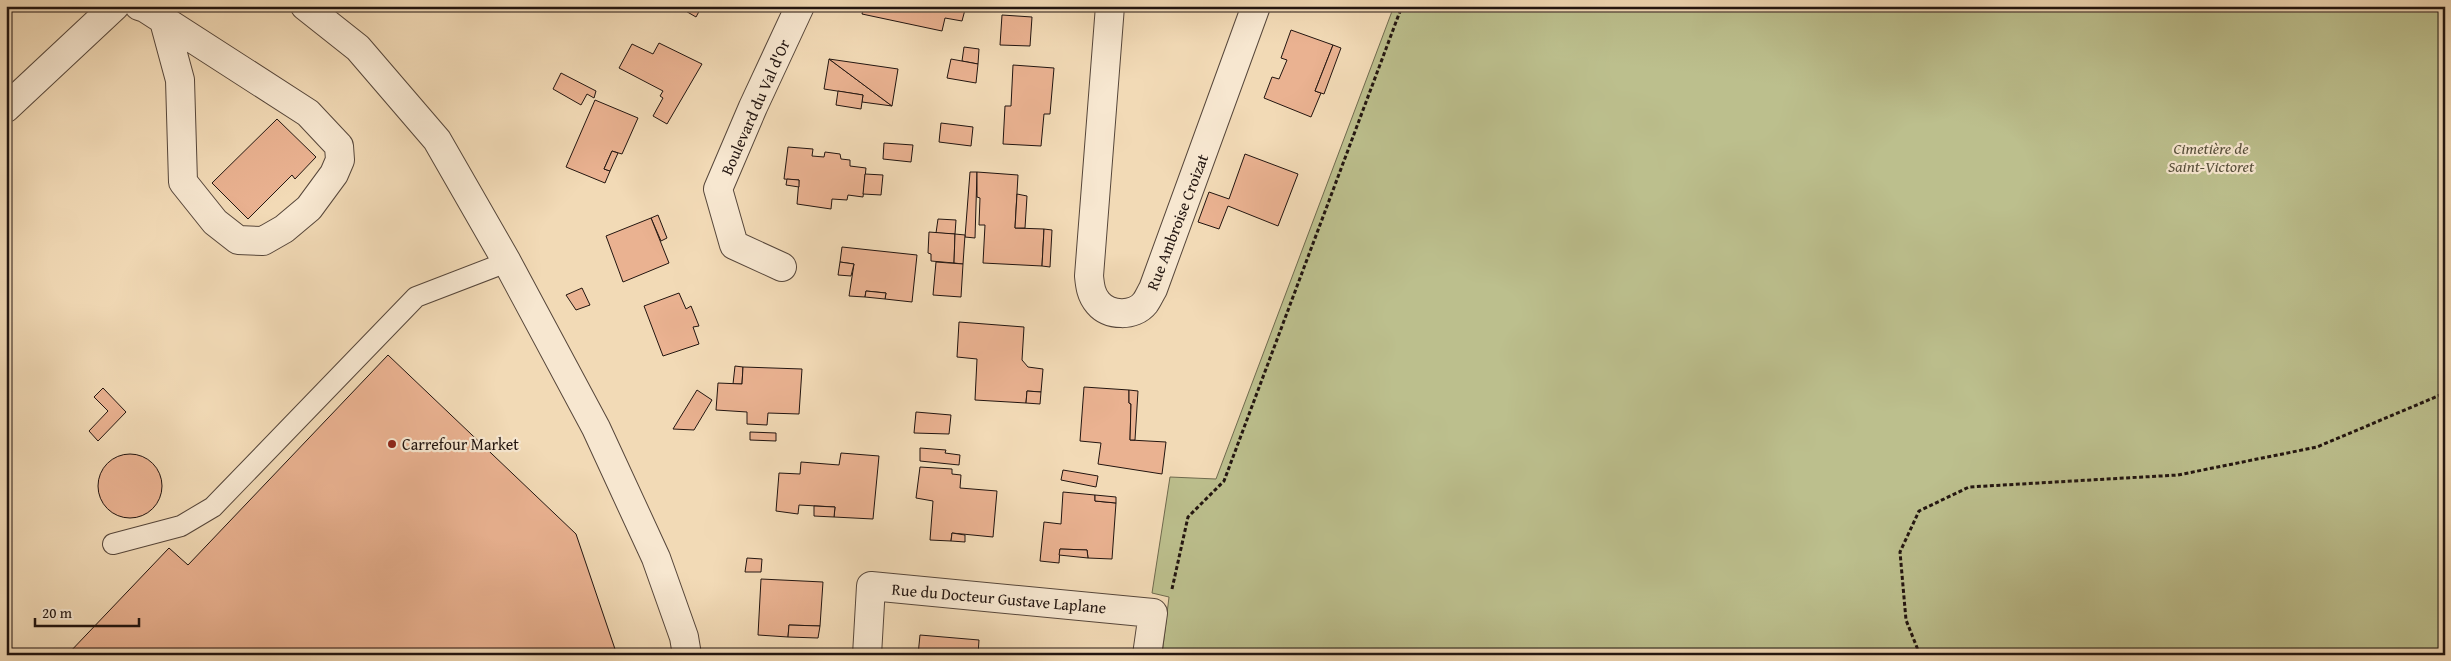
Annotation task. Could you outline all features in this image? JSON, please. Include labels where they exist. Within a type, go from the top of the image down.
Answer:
[{"type":"street","points":[[6,108],[115,6]]},
{"type":"street","points":[[139,6],[164,21],[308,113],[339,146],[340,160],[334,174],[309,208],[284,229],[263,240],[238,240],[215,222],[183,182],[180,80],[164,21]]},
{"type":"street","points":[[305,6],[358,48],[437,140],[507,262],[596,428],[652,549],[684,636],[687,655]]},
{"type":"street","name":"Boulevard du Val d'Or","points":[[782,267],[734,245],[718,190],[753,107],[800,6]]},
{"type":"street","name":"Rue Ambroise Croizat","points":[[1110,6],[1089,276],[1091,291],[1098,304],[1110,311],[1122,313],[1134,312],[1144,304],[1153,289],[1256,6]]},
{"type":"street","name":"Rue du Docteur Gustave Laplane","points":[[867,655],[871,586],[1153,612]]},
{"type":"street","points":[[1146,655],[1153,612]]},
{"type":"lane","points":[[113,544],[181,526],[213,506],[416,297],[507,262]]},
{"type":"path","points":[[1153,612],[1171,592],[1188,517],[1224,480],[1402,6]]},
{"type":"path","points":[[1920,655],[1906,620],[1900,552],[1919,511],[1968,487],[2178,475],[2317,447],[2445,393]]},
{"type":"green space","name":"Cimetière de Saint-Victoret","points":[[1394,6],[2445,6],[2445,655],[1162,655],[1169,597],[1152,593],[1170,477],[1216,479]]},
{"type":"building","points":[[677,6],[702,6],[696,17]]},
{"type":"building","points":[[864,6],[966,6],[962,21],[945,18],[942,31],[862,14]]},
{"type":"building","points":[[1002,15],[1032,17],[1030,46],[1000,45]]},
{"type":"building","points":[[1291,30],[1333,45],[1315,91],[1321,93],[1311,117],[1264,98],[1272,77],[1279,79],[1287,60],[1281,58]]},
{"type":"building","points":[[659,43],[702,64],[667,124],[653,116],[663,98],[660,96],[663,91],[619,68],[632,44],[653,54]]},
{"type":"building","points":[[1333,45],[1341,48],[1324,94],[1315,91]]},
{"type":"building","points":[[964,47],[979,49],[978,64],[962,61]]},
{"type":"building","points":[[829,59],[892,106],[862,102],[863,95],[824,89]]},
{"type":"building","points":[[829,59],[898,69],[892,106]]},
{"type":"building","points":[[951,59],[978,64],[976,83],[947,78]]},
{"type":"building","points":[[1013,65],[1054,68],[1050,114],[1044,114],[1041,146],[1003,144],[1005,106],[1011,106]]},
{"type":"building","points":[[561,73],[596,91],[594,98],[587,94],[581,105],[553,89]]},
{"type":"building","points":[[838,91],[863,95],[861,109],[836,105]]},
{"type":"building","points":[[595,100],[638,118],[622,154],[612,151],[604,169],[610,171],[605,183],[566,167]]},
{"type":"building","points":[[277,119],[316,157],[295,179],[292,175],[248,219],[212,183]]},
{"type":"building","points":[[941,123],[973,127],[971,146],[939,142]]},
{"type":"building","points":[[884,143],[913,145],[911,162],[883,159]]},
{"type":"building","points":[[788,147],[813,149],[812,156],[824,157],[825,152],[840,154],[841,159],[850,160],[850,166],[866,168],[863,197],[848,195],[847,200],[832,199],[831,209],[797,204],[799,180],[784,179]]},
{"type":"building","points":[[612,151],[618,153],[610,171],[604,169]]},
{"type":"building","points":[[1245,154],[1298,174],[1278,226],[1228,206],[1219,229],[1198,222],[1209,192],[1229,199]]},
{"type":"building","points":[[970,172],[977,172],[975,238],[965,237]]},
{"type":"building","points":[[977,172],[1018,175],[1015,228],[1044,229],[1042,266],[983,263],[985,225],[979,225],[980,198],[977,197]]},
{"type":"building","points":[[865,174],[883,175],[881,195],[863,194]]},
{"type":"building","points":[[787,179],[799,180],[799,187],[786,185]]},
{"type":"building","points":[[1017,194],[1027,196],[1025,228],[1015,228]]},
{"type":"building","points":[[658,215],[667,238],[661,241],[651,218]]},
{"type":"building","points":[[651,218],[669,263],[623,282],[606,236]]},
{"type":"building","points":[[938,219],[956,220],[955,234],[936,233]]},
{"type":"building","points":[[1044,229],[1052,230],[1050,267],[1042,266]]},
{"type":"building","points":[[929,232],[955,234],[954,263],[931,261],[931,254],[928,253]]},
{"type":"building","points":[[955,234],[965,235],[963,264],[954,263]]},
{"type":"building","points":[[842,247],[917,255],[912,302],[885,299],[886,293],[866,291],[865,297],[849,296],[854,264],[840,262]]},
{"type":"building","points":[[840,262],[854,264],[851,276],[838,275]]},
{"type":"building","points":[[936,262],[963,264],[961,297],[933,295]]},
{"type":"building","points":[[582,288],[590,305],[576,310],[566,295]]},
{"type":"building","points":[[866,291],[886,293],[885,299],[865,297]]},
{"type":"building","points":[[679,293],[686,309],[691,306],[699,326],[693,327],[699,344],[663,356],[644,306]]},
{"type":"building","points":[[959,322],[1024,327],[1022,360],[1028,367],[1043,369],[1041,392],[1027,391],[1026,403],[975,400],[977,359],[957,357]]},
{"type":"building","name":"Carrefour Market","points":[[388,355],[576,534],[617,655],[67,655],[169,548],[188,565]]},
{"type":"building","points":[[735,366],[743,367],[742,384],[733,384]]},
{"type":"building","points":[[743,367],[802,369],[799,414],[768,413],[767,425],[747,424],[747,412],[716,410],[718,383],[742,384]]},
{"type":"building","points":[[1084,387],[1129,390],[1129,403],[1131,404],[1130,440],[1166,442],[1162,474],[1098,464],[1101,443],[1080,441]]},
{"type":"building","points":[[103,388],[126,412],[98,441],[89,431],[108,411],[94,397]]},
{"type":"building","points":[[697,390],[712,400],[694,430],[673,429]]},
{"type":"building","points":[[1129,390],[1138,391],[1135,440],[1130,440],[1131,404],[1129,403]]},
{"type":"building","points":[[1027,391],[1041,392],[1040,404],[1026,403]]},
{"type":"building","points":[[916,412],[951,415],[949,434],[914,433]]},
{"type":"building","points":[[750,432],[776,433],[776,441],[750,440]]},
{"type":"building","points":[[920,448],[946,450],[945,453],[960,455],[959,465],[920,461]]},
{"type":"building","points":[[841,453],[879,456],[873,519],[834,517],[835,507],[799,505],[798,514],[776,511],[779,473],[800,474],[801,462],[839,465]]},
{"type":"building","points":[[130,454],[142,456],[153,463],[160,474],[162,486],[160,498],[153,509],[142,516],[130,518],[118,516],[107,509],[100,498],[98,486],[100,474],[107,463],[118,456]]},
{"type":"building","points":[[920,467],[952,469],[952,474],[961,475],[960,488],[997,491],[993,537],[952,533],[951,541],[930,540],[933,501],[916,498]]},
{"type":"building","points":[[1063,470],[1098,476],[1096,487],[1061,480]]},
{"type":"building","points":[[1063,492],[1095,495],[1095,501],[1116,503],[1112,559],[1088,558],[1087,550],[1060,549],[1059,563],[1040,561],[1044,522],[1061,524]]},
{"type":"building","points":[[1095,495],[1116,497],[1116,503],[1095,501]]},
{"type":"building","points":[[814,506],[835,507],[834,517],[814,516]]},
{"type":"building","points":[[952,533],[965,535],[965,542],[951,541]]},
{"type":"building","points":[[1060,549],[1087,550],[1088,558],[1059,555]]},
{"type":"building","points":[[747,558],[762,559],[761,572],[745,572]]},
{"type":"building","points":[[761,579],[823,582],[820,626],[789,625],[788,637],[758,635]]},
{"type":"building","points":[[789,625],[820,626],[818,638],[788,637]]},
{"type":"building","points":[[920,635],[979,640],[978,655],[918,655]]},
{"type":"place","name":"Carrefour Market","points":[[392,444]]}]
